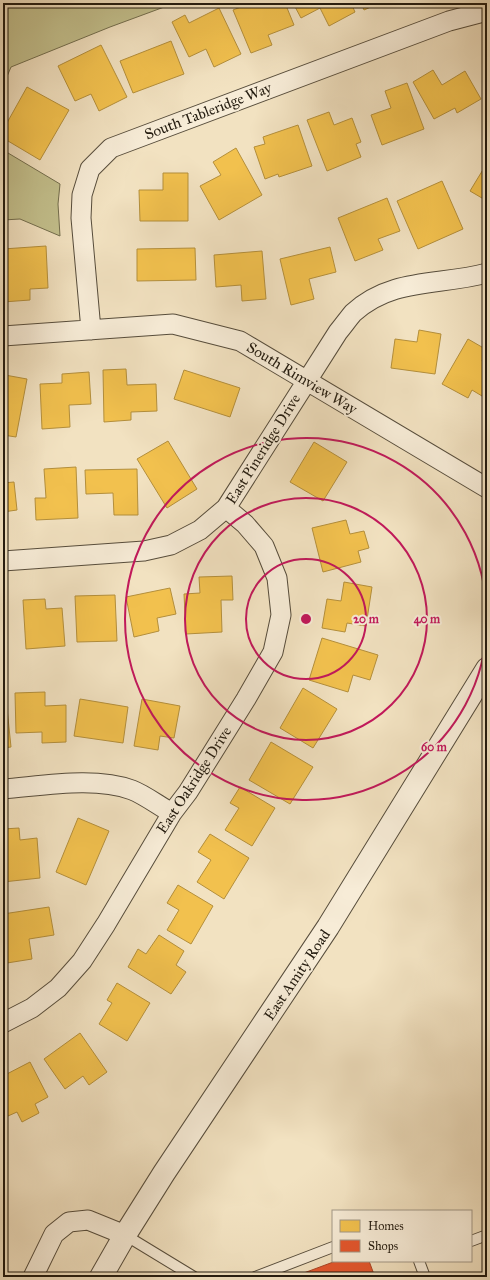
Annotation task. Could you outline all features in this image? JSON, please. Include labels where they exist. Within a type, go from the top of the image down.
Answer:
[{"type":"street","name":"South Tableridge Way","points":[[91,330],[82,218],[82,195],[90,169],[111,148],[449,21],[487,11]]},
{"type":"street","name":"East Pineridge Drive","points":[[3,561],[144,551],[171,545],[200,530],[226,508],[338,332],[353,313],[378,296],[405,286],[487,273]]},
{"type":"street","name":"South Rimview Way","points":[[3,336],[173,324],[240,341],[487,488]]},
{"type":"street","name":"East Oakridge Drive","points":[[3,1023],[32,1008],[58,988],[82,961],[106,924],[172,813],[192,786],[246,699],[273,652],[281,615],[277,578],[264,546],[244,524],[226,508]]},
{"type":"street","name":"East Amity Road","points":[[101,1277],[169,1167],[328,927],[487,670]]},
{"type":"street","points":[[3,789],[83,783],[108,784],[133,791],[172,813]]},
{"type":"street","points":[[33,1277],[54,1234],[69,1222],[88,1220],[125,1236]]},
{"type":"lane","points":[[125,1236],[194,1277]]},
{"type":"lane","points":[[472,1241],[487,1236]]},
{"type":"lane","points":[[255,1277],[332,1247]]},
{"type":"lane","points":[[419,1262],[426,1277]]},
{"type":"shaded area","points":[[3,3],[175,3],[110,27],[11,67],[3,86]]},
{"type":"shaded area","points":[[3,150],[60,184],[58,204],[60,236],[20,219],[3,220]]},
{"type":"building: Homes","points":[[251,3],[285,3],[294,25],[268,35],[272,45],[251,53],[233,10]]},
{"type":"building: Homes","points":[[293,3],[351,3],[355,12],[329,26],[320,8],[301,18]]},
{"type":"building: Homes","points":[[361,3],[380,3],[364,10]]},
{"type":"building: Homes","points":[[219,8],[241,54],[214,67],[206,49],[189,57],[172,22],[185,15],[189,23]]},
{"type":"building: Homes","points":[[171,41],[184,74],[133,93],[120,61]]},
{"type":"building: Homes","points":[[101,45],[127,97],[99,111],[91,94],[75,101],[58,66]]},
{"type":"building: Homes","points":[[433,70],[442,85],[465,71],[481,99],[457,113],[455,108],[434,119],[413,82]]},
{"type":"building: Homes","points":[[407,83],[424,129],[382,145],[371,115],[391,108],[385,91]]},
{"type":"building: Homes","points":[[27,87],[69,110],[40,160],[3,138],[3,130]]},
{"type":"building: Homes","points":[[329,112],[334,125],[352,118],[361,142],[356,144],[361,157],[327,171],[307,120]]},
{"type":"building: Homes","points":[[298,125],[312,166],[279,177],[278,174],[265,179],[254,147],[265,144],[263,137]]},
{"type":"building: Homes","points":[[487,134],[487,143],[483,140]]},
{"type":"building: Homes","points":[[236,148],[262,195],[219,220],[200,186],[221,175],[213,162]]},
{"type":"building: Homes","points":[[487,163],[487,201],[470,191]]},
{"type":"building: Homes","points":[[163,173],[188,173],[188,221],[140,221],[139,190],[163,190]]},
{"type":"building: Homes","points":[[442,181],[463,229],[418,249],[397,201]]},
{"type":"building: Homes","points":[[387,198],[400,231],[378,239],[383,250],[355,261],[338,218]]},
{"type":"building: Homes","points":[[46,246],[48,288],[30,289],[30,300],[3,302],[3,249]]},
{"type":"building: Homes","points":[[330,247],[336,272],[309,279],[314,299],[291,305],[280,259]]},
{"type":"building: Homes","points":[[195,248],[196,280],[137,281],[137,249]]},
{"type":"building: Homes","points":[[262,251],[266,299],[242,301],[241,285],[216,287],[214,255]]},
{"type":"building: Homes","points":[[419,330],[441,334],[435,374],[391,368],[395,339],[417,342]]},
{"type":"building: Homes","points":[[468,339],[487,350],[482,361],[487,364],[487,399],[472,390],[468,398],[442,384]]},
{"type":"building: Homes","points":[[126,369],[127,385],[156,384],[157,411],[131,412],[131,420],[104,422],[103,370]]},
{"type":"building: Homes","points":[[184,370],[240,388],[230,417],[174,399]]},
{"type":"building: Homes","points":[[89,372],[91,404],[69,405],[70,427],[42,429],[40,384],[62,383],[62,374]]},
{"type":"building: Homes","points":[[5,375],[27,379],[16,437],[3,435],[3,383]]},
{"type":"building: Homes","points":[[168,441],[197,489],[167,508],[137,459]]},
{"type":"building: Homes","points":[[314,442],[347,462],[323,501],[290,482]]},
{"type":"building: Homes","points":[[76,467],[78,518],[36,520],[35,498],[46,498],[44,469]]},
{"type":"building: Homes","points":[[137,469],[138,515],[114,515],[113,493],[86,494],[85,470]]},
{"type":"building: Homes","points":[[14,482],[17,510],[3,512],[3,483]]},
{"type":"building: Homes","points":[[346,520],[350,534],[364,531],[369,548],[358,551],[361,562],[323,572],[312,528]]},
{"type":"building: Homes","points":[[232,576],[233,600],[221,600],[222,632],[186,634],[184,594],[200,593],[199,577]]},
{"type":"building: Homes","points":[[344,582],[372,587],[366,626],[347,623],[345,632],[322,628],[327,599],[341,601]]},
{"type":"building: Homes","points":[[170,588],[176,614],[157,618],[159,631],[134,637],[126,597]]},
{"type":"building: Homes","points":[[115,595],[117,641],[77,642],[75,596]]},
{"type":"building: Homes","points":[[45,599],[46,609],[62,608],[65,646],[26,649],[23,600]]},
{"type":"building: Homes","points":[[3,601],[6,662],[3,662]]},
{"type":"building: Homes","points":[[322,638],[378,655],[370,680],[353,675],[348,692],[309,680]]},
{"type":"building: Homes","points":[[303,688],[337,709],[313,748],[280,728]]},
{"type":"building: Homes","points":[[45,692],[45,706],[66,705],[66,742],[42,743],[42,732],[16,733],[15,693]]},
{"type":"building: Homes","points":[[80,699],[128,707],[123,743],[74,736]]},
{"type":"building: Homes","points":[[142,699],[180,706],[174,738],[160,736],[158,750],[134,746]]},
{"type":"building: Homes","points":[[7,708],[11,747],[3,748],[3,709]]},
{"type":"building: Homes","points":[[271,742],[313,767],[290,804],[249,780]]},
{"type":"building: Homes","points":[[240,787],[275,808],[252,846],[225,830],[239,808],[230,803]]},
{"type":"building: Homes","points":[[78,818],[109,831],[86,885],[56,872]]},
{"type":"building: Homes","points":[[19,828],[20,840],[37,838],[40,878],[3,882],[3,829]]},
{"type":"building: Homes","points":[[210,834],[249,858],[224,899],[197,882],[211,860],[198,852]]},
{"type":"building: Homes","points":[[178,885],[213,906],[191,944],[167,930],[179,910],[167,903]]},
{"type":"building: Homes","points":[[49,907],[54,935],[29,939],[32,959],[7,963],[3,938],[3,914]]},
{"type":"building: Homes","points":[[159,935],[184,951],[176,965],[186,972],[171,994],[128,967],[138,949],[146,954]]},
{"type":"building: Homes","points":[[117,983],[150,1003],[127,1041],[99,1024],[112,1003],[107,1000]]},
{"type":"building: Homes","points":[[80,1033],[107,1072],[89,1085],[83,1076],[65,1089],[44,1059]]},
{"type":"building: Homes","points":[[30,1062],[48,1097],[35,1104],[39,1113],[22,1122],[17,1112],[8,1116],[3,1107],[3,1076]]},
{"type":"building: Shops","points":[[333,1262],[369,1262],[375,1277],[293,1277]]}]
